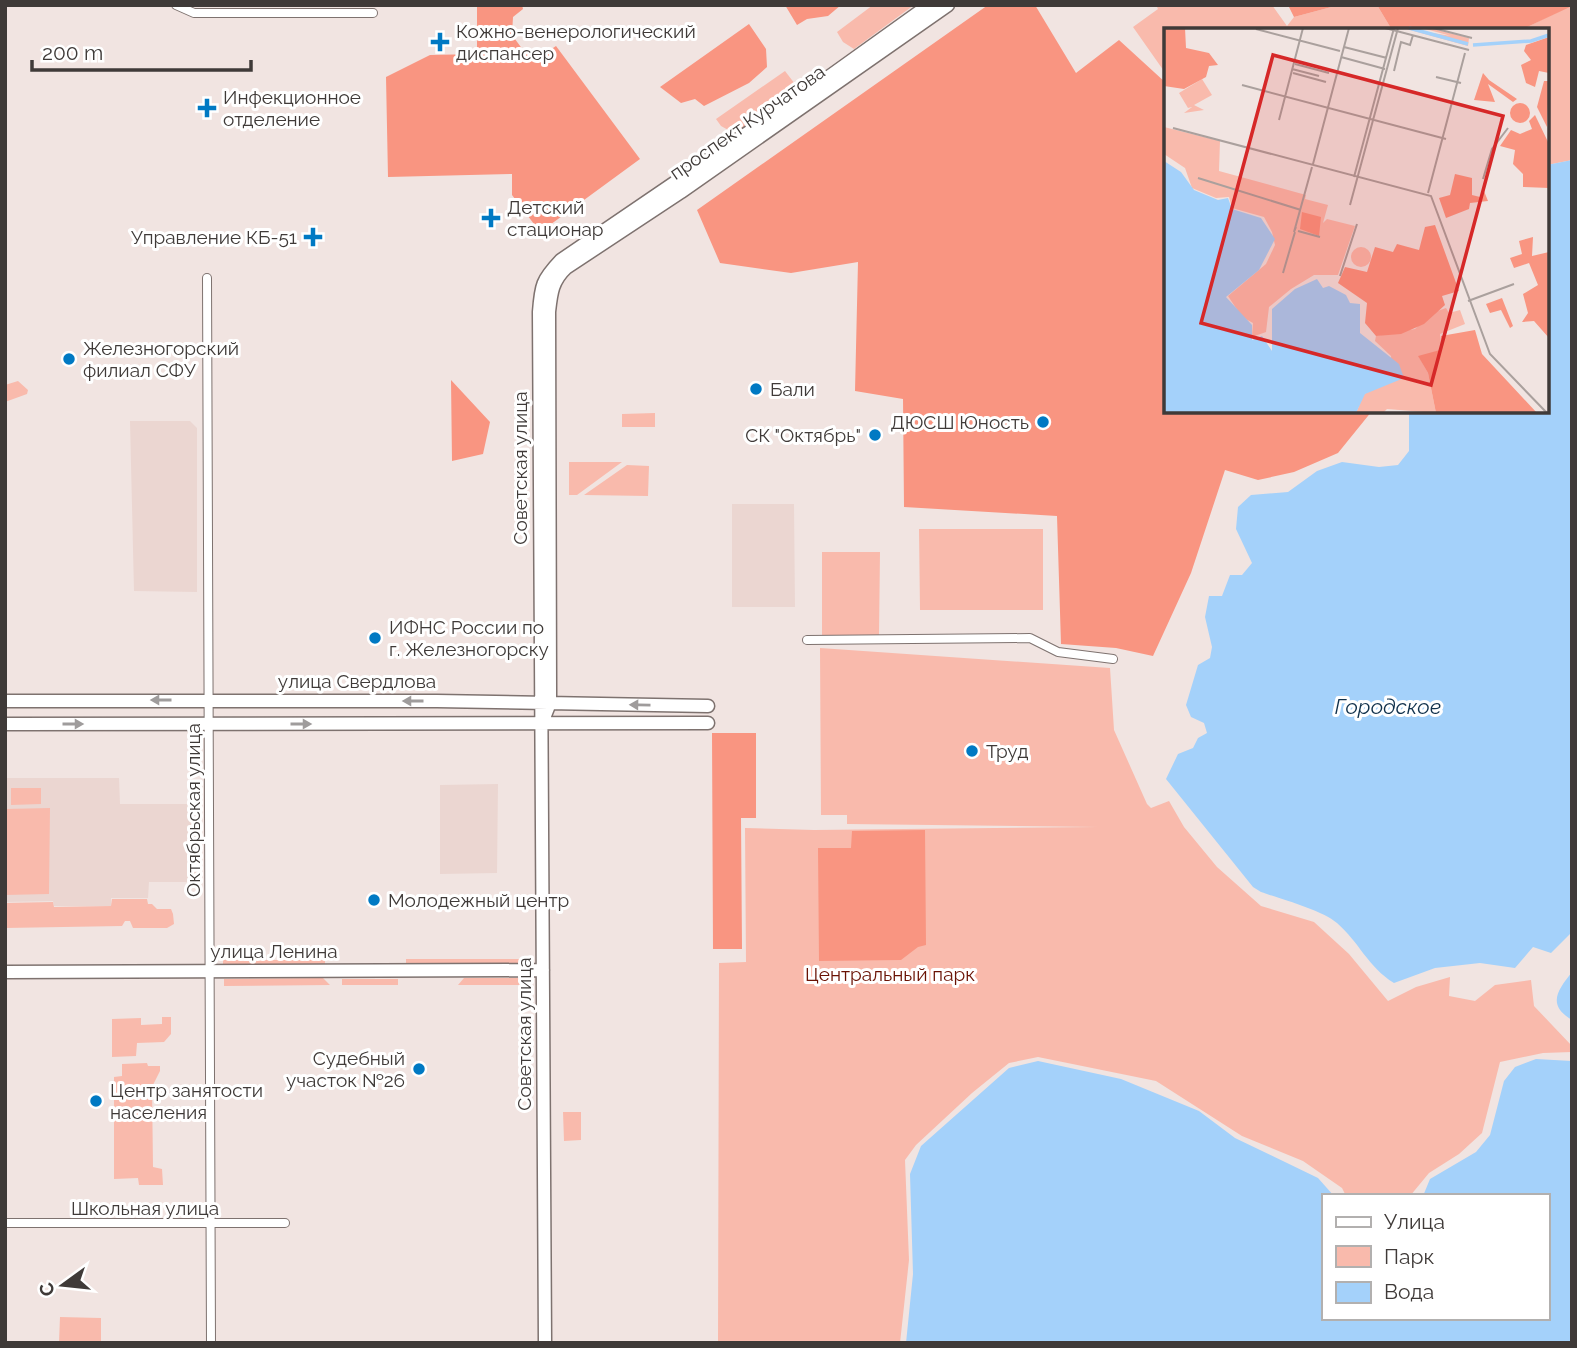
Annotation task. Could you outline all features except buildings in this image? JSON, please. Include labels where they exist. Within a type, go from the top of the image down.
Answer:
[{"type":"main road","name":"проспект Курчатова","points":[[678,187],[929,5]]},
{"type":"main road","name":"проспект Курчатова","points":[[563,264],[948,5]]},
{"type":"main road","name":"Советская улица","points":[[545,1343],[541,725],[545,703],[544,312],[546,279],[563,264]]},
{"type":"main road","name":"улица Свердлова","points":[[5,701],[208,700],[708,706]]},
{"type":"main road","points":[[5,724],[708,723]]},
{"type":"main road","name":"улица Ленина","points":[[5,972],[543,970]]},
{"type":"street","points":[[176,5],[194,13],[373,13]]},
{"type":"street","name":"Октябрьская улица","points":[[207,278],[211,1343]]},
{"type":"street","points":[[807,640],[1030,638],[1058,652],[1113,659]]},
{"type":"street","name":"Школьная улица","points":[[5,1223],[285,1223]]},
{"type":"shaded area","points":[[477,5],[522,5],[523,9],[513,17],[512,35],[526,54],[541,56],[556,46],[640,159],[543,230],[537,228],[512,195],[512,174],[388,177],[386,77],[430,55],[477,54]]},
{"type":"shaded area","points":[[785,5],[841,5],[828,16],[807,19],[797,25]]},
{"type":"shaded area","points":[[988,5],[1035,5],[1076,73],[1119,40],[1164,81],[1164,413],[1370,413],[1338,453],[1294,472],[1258,480],[1225,470],[1191,573],[1153,656],[1116,648],[1061,644],[1057,516],[904,507],[903,399],[855,391],[858,262],[791,273],[720,263],[697,210]]},
{"type":"shaded area","points":[[1288,5],[1339,5],[1294,17]]},
{"type":"shaded area","points":[[1377,5],[1572,5],[1525,28],[1391,28]]},
{"type":"shaded area","points":[[749,24],[766,49],[767,67],[749,83],[704,106],[695,99],[681,103],[660,87]]},
{"type":"shaded area","points":[[451,380],[490,422],[483,454],[452,461]]},
{"type":"shaded area","points":[[130,421],[190,421],[197,428],[197,592],[134,591]]},
{"type":"shaded area","points":[[732,504],[794,504],[795,607],[732,607]]},
{"type":"shaded area","points":[[712,733],[756,733],[756,818],[741,818],[742,949],[713,949]]},
{"type":"shaded area","points":[[5,778],[119,778],[120,804],[195,804],[197,882],[149,882],[148,898],[111,898],[111,906],[54,906],[53,901],[5,902]]},
{"type":"shaded area","points":[[498,784],[497,873],[440,874],[440,785]]},
{"type":"shaded area","points":[[925,830],[926,945],[918,947],[901,960],[819,961],[818,848],[851,848],[852,831]]},
{"type":"green space","points":[[873,5],[914,5],[854,49],[843,42],[837,32]]},
{"type":"green space","points":[[1156,5],[1272,5],[1287,26],[1294,17],[1339,5],[1377,5],[1391,28],[1164,28],[1164,71],[1133,27],[1158,9]]},
{"type":"green space","points":[[1572,5],[1572,160],[1549,165],[1549,28],[1525,28]]},
{"type":"green space","points":[[785,71],[795,84],[793,93],[743,128],[730,131],[721,126],[716,119]]},
{"type":"green space","points":[[18,381],[28,390],[27,394],[5,402],[5,385]]},
{"type":"green space","points":[[655,413],[655,427],[622,427],[622,414]]},
{"type":"green space","points":[[569,462],[622,462],[577,495],[569,495]]},
{"type":"green space","points":[[627,465],[649,466],[648,496],[584,495]]},
{"type":"green space","points":[[919,529],[1043,529],[1043,610],[920,610]]},
{"type":"green space","points":[[822,552],[880,552],[879,636],[822,636]]},
{"type":"green space","name":"Центральный парк","points":[[820,648],[1110,668],[1114,730],[1147,804],[1151,808],[1169,801],[1184,827],[1217,867],[1261,906],[1314,922],[1349,954],[1388,1001],[1416,987],[1450,977],[1449,996],[1475,1001],[1495,985],[1531,980],[1534,1006],[1572,1046],[1572,1052],[1543,1053],[1500,1062],[1482,1133],[1459,1154],[1429,1173],[1412,1194],[1345,1194],[1342,1188],[1303,1161],[1242,1136],[1156,1081],[1038,1057],[1009,1063],[916,1145],[905,1160],[909,1260],[900,1343],[718,1343],[719,963],[746,962],[745,828],[814,830],[1098,827],[847,824],[847,815],[821,815]]},
{"type":"green space","points":[[11,788],[41,788],[41,804],[11,805]]},
{"type":"green space","points":[[50,808],[49,894],[5,895],[5,809]]},
{"type":"green space","points":[[112,899],[147,899],[148,904],[157,909],[171,909],[174,924],[167,928],[133,928],[130,921],[125,921],[122,926],[5,928],[5,903],[53,902],[54,907],[111,906]]},
{"type":"green space","points":[[406,959],[522,959],[522,968],[406,968]]},
{"type":"green space","points":[[223,960],[325,960],[325,968],[223,967]]},
{"type":"green space","points":[[323,978],[330,985],[224,986],[224,979]]},
{"type":"green space","points":[[464,978],[522,978],[523,985],[458,985]]},
{"type":"green space","points":[[342,979],[398,979],[398,985],[342,985]]},
{"type":"green space","points":[[162,1017],[171,1017],[171,1034],[164,1042],[137,1043],[136,1056],[112,1057],[112,1019],[141,1018],[141,1025],[162,1024]]},
{"type":"green space","points":[[147,1063],[148,1066],[160,1066],[152,1087],[153,1167],[162,1169],[163,1185],[139,1185],[138,1178],[114,1179],[114,1077],[122,1076],[122,1064]]},
{"type":"green space","points":[[563,1112],[581,1112],[581,1140],[564,1141]]},
{"type":"green space","points":[[60,1317],[101,1318],[101,1343],[59,1343]]},
{"type":"water","name":"Городское","points":[[1572,160],[1572,932],[1551,953],[1533,947],[1515,968],[1480,963],[1435,968],[1394,983],[1377,970],[1345,930],[1330,918],[1253,887],[1166,779],[1178,754],[1193,748],[1198,738],[1207,733],[1204,723],[1191,717],[1186,705],[1198,665],[1210,658],[1212,647],[1205,617],[1209,596],[1222,596],[1230,575],[1242,575],[1252,563],[1236,529],[1238,507],[1251,495],[1288,492],[1317,471],[1342,462],[1379,467],[1398,465],[1409,451],[1409,413],[1549,413],[1549,165]]},
{"type":"water","points":[[1572,972],[1572,1020],[1559,1009],[1557,998],[1562,985]]},
{"type":"water","points":[[1536,1059],[1572,1061],[1572,1343],[906,1343],[913,1274],[910,1174],[921,1146],[1009,1068],[1038,1061],[1121,1079],[1199,1111],[1235,1138],[1318,1178],[1332,1194],[1322,1194],[1322,1320],[1549,1320],[1549,1194],[1424,1194],[1430,1179],[1476,1152],[1490,1135],[1504,1081],[1515,1067]]},
{"type":"place","name":"Кожно-венерологический диспансер","points":[[440,42]]},
{"type":"place","name":"Инфекционное отделение","points":[[207,108]]},
{"type":"place","name":"Детский стационар","points":[[491,218]]},
{"type":"place","name":"Управление КБ-51","points":[[313,237]]},
{"type":"place","name":"Железногорский филиал СФУ","points":[[69,359]]},
{"type":"place","name":"Бали","points":[[756,389]]},
{"type":"place","name":"ДЮСШ Юность","points":[[1043,422]]},
{"type":"place","name":"СК \"Октябрь\"","points":[[875,435]]},
{"type":"place","name":"ИФНС России по г. Железногорску","points":[[375,638]]},
{"type":"place","name":"Труд","points":[[972,751]]},
{"type":"place","name":"Молодежный центр","points":[[374,900]]},
{"type":"place","name":"Судебный участок №26","points":[[419,1069]]},
{"type":"place","name":"Центр занятости населения","points":[[96,1101]]}]
